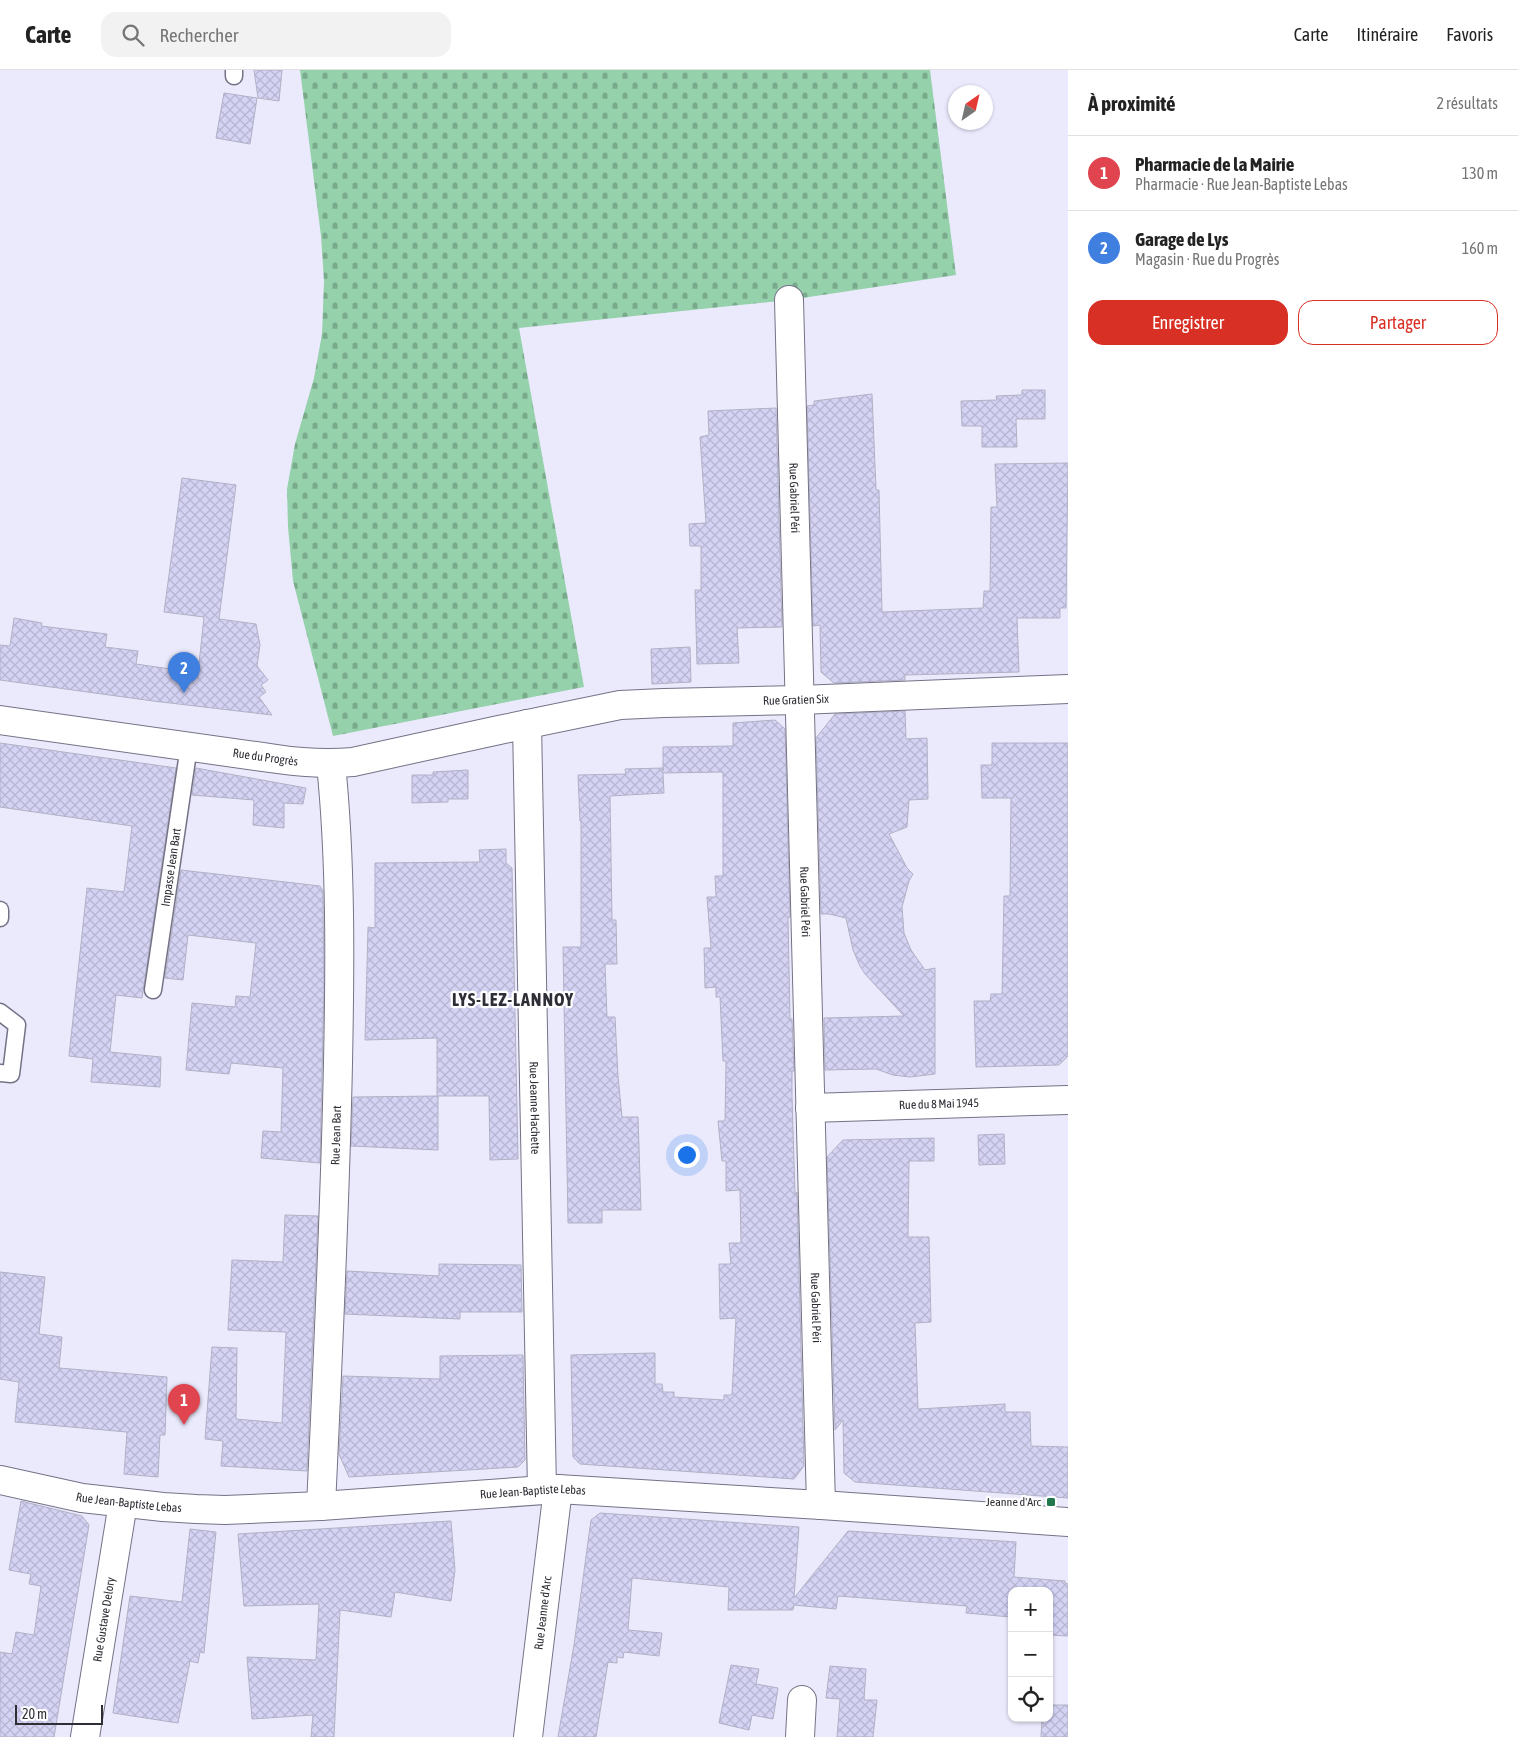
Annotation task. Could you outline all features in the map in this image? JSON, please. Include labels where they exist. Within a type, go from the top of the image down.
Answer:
[{"type":"street","name":"Rue Gabriel Péri","points":[[790,300],[821,1505]]},
{"type":"street","name":"Rue Gratien Six","points":[[527,724],[620,705],[641,703],[800,700],[1068,688]]},
{"type":"street","name":"Rue du Progrès","points":[[0,720],[308,763],[331,764],[353,762],[527,724]]},
{"type":"street","name":"Rue Jeanne Hachette","points":[[527,724],[550,1490]]},
{"type":"street","name":"Rue Jean Bart","points":[[321,1506],[337,1115],[339,1002],[339,896],[331,764]]},
{"type":"street","name":"Rue du 8 Mai 1945","points":[[810,1108],[1068,1100]]},
{"type":"street","name":"Rue Jean-Baptiste Lebas","points":[[0,1480],[82,1498],[164,1507],[225,1510],[321,1506],[550,1490],[821,1505],[1068,1522]]},
{"type":"street","name":"Rue Jeanne d'Arc","points":[[528,1737],[550,1490]]},
{"type":"street","name":"Rue Gustave Delory","points":[[85,1737],[123,1503]]},
{"type":"street","points":[[800,1737],[802,1700]]},
{"type":"lane","name":"Impasse Jean Bart","points":[[154,990],[189,746]]},
{"type":"lane","points":[[0,910],[0,918]]},
{"type":"lane","points":[[0,1012],[17,1024],[11,1074],[0,1073]]},
{"type":"green space","points":[[300,70],[930,70],[956,275],[789,300],[519,328],[584,687],[333,736],[293,581],[288,527],[287,489],[295,444],[314,378],[322,334],[324,281],[321,236]]},
{"type":"building","points":[[254,70],[282,70],[279,101],[258,98]]},
{"type":"building","points":[[224,93],[257,98],[250,144],[216,138]]},
{"type":"building","points":[[1022,390],[1045,390],[1045,419],[1016,419],[1017,447],[982,447],[982,426],[962,426],[961,401],[997,400],[996,396],[1022,395]]},
{"type":"building","points":[[872,394],[876,490],[879,490],[882,612],[983,608],[984,591],[990,591],[991,507],[997,507],[995,464],[1068,463],[1066,608],[1060,608],[1060,618],[1017,618],[1019,672],[905,675],[905,680],[834,683],[821,672],[820,625],[813,626],[807,406],[814,405],[814,401]]},
{"type":"building","points":[[776,408],[782,627],[737,628],[739,663],[697,664],[695,590],[701,590],[701,546],[690,546],[689,524],[706,523],[700,437],[709,435],[708,411]]},
{"type":"building","points":[[182,478],[236,485],[219,619],[256,624],[260,645],[257,666],[268,680],[261,685],[266,692],[259,697],[272,715],[0,680],[0,645],[10,646],[14,618],[42,623],[41,626],[107,634],[105,647],[138,651],[136,664],[198,673],[204,617],[164,612]]},
{"type":"building","points":[[690,647],[691,682],[652,684],[651,649]]},
{"type":"building","points":[[905,711],[906,739],[927,738],[928,799],[909,800],[907,827],[889,834],[907,868],[913,874],[909,881],[902,907],[904,933],[911,950],[925,970],[935,968],[935,1074],[910,1077],[893,1075],[876,1069],[825,1070],[824,1018],[904,1016],[865,974],[860,966],[853,950],[846,918],[821,914],[816,738],[835,714]]},
{"type":"building","points":[[775,720],[785,729],[790,917],[788,917],[790,1019],[792,1019],[794,1071],[792,1071],[792,1096],[795,1194],[797,1192],[804,1466],[794,1479],[580,1464],[573,1457],[571,1355],[655,1353],[655,1384],[662,1384],[663,1392],[674,1392],[674,1397],[724,1400],[724,1395],[732,1395],[736,1318],[720,1319],[719,1264],[731,1264],[729,1243],[741,1243],[740,1190],[726,1191],[726,1161],[722,1161],[718,1121],[725,1121],[726,1061],[723,1061],[720,997],[716,997],[716,987],[705,988],[704,948],[711,948],[707,897],[716,897],[715,876],[723,876],[723,772],[663,773],[664,793],[610,796],[612,920],[616,920],[617,964],[605,964],[607,1017],[615,1017],[622,1117],[638,1117],[641,1210],[602,1210],[602,1223],[568,1223],[563,947],[581,947],[581,821],[578,775],[626,774],[625,769],[663,768],[663,747],[733,746],[733,723]]},
{"type":"building","points":[[0,743],[176,768],[142,998],[116,995],[110,1052],[161,1057],[160,1087],[91,1082],[93,1059],[69,1056],[87,888],[124,892],[132,826],[0,807]]},
{"type":"building","points":[[992,743],[1068,743],[1068,1056],[1059,1065],[976,1067],[974,1001],[990,1001],[991,994],[1002,994],[1004,896],[1010,896],[1011,798],[982,798],[981,765],[992,765]]},
{"type":"building","points":[[196,768],[306,788],[303,804],[284,803],[284,828],[253,825],[254,800],[192,795]]},
{"type":"building","points":[[468,770],[468,799],[448,799],[448,802],[412,803],[412,775],[433,775],[433,772]]},
{"type":"building","points":[[506,849],[506,863],[512,868],[518,1159],[490,1160],[489,1096],[438,1096],[438,1150],[351,1146],[353,1097],[437,1096],[437,1038],[365,1040],[368,927],[375,928],[375,863],[480,862],[479,850]]},
{"type":"building","points":[[181,870],[320,886],[323,891],[324,988],[320,1163],[261,1158],[263,1131],[281,1132],[283,1068],[231,1063],[229,1074],[186,1070],[192,1003],[235,1007],[236,996],[250,997],[256,943],[188,935],[183,980],[165,978]]},
{"type":"building","points":[[1004,1134],[1005,1164],[979,1165],[978,1135]]},
{"type":"building","points":[[934,1138],[934,1161],[909,1161],[908,1237],[929,1237],[931,1322],[915,1323],[918,1409],[1005,1404],[1005,1412],[1030,1412],[1031,1446],[1068,1447],[1068,1498],[855,1482],[844,1473],[843,1420],[835,1430],[827,1157],[843,1140]]},
{"type":"building","points":[[285,1215],[318,1216],[307,1471],[221,1466],[223,1441],[205,1439],[212,1347],[237,1348],[236,1419],[282,1423],[286,1332],[228,1330],[232,1260],[283,1262]]},
{"type":"building","points":[[439,1264],[521,1265],[522,1312],[460,1312],[460,1319],[345,1314],[347,1271],[439,1276]]},
{"type":"building","points":[[0,1272],[45,1277],[39,1334],[62,1337],[59,1368],[167,1377],[165,1435],[160,1435],[158,1477],[124,1474],[127,1432],[15,1422],[19,1382],[0,1379]]},
{"type":"building","points":[[523,1355],[525,1460],[518,1467],[349,1477],[339,1454],[343,1376],[440,1379],[440,1356]]},
{"type":"building","points":[[21,1501],[82,1516],[89,1525],[54,1737],[0,1737],[0,1652],[12,1654],[16,1632],[34,1635],[41,1586],[29,1584],[31,1574],[9,1570]]},
{"type":"building","points":[[600,1513],[799,1527],[794,1598],[848,1531],[1016,1542],[1014,1577],[1065,1581],[1068,1584],[1068,1636],[1053,1635],[1053,1587],[1008,1587],[1008,1617],[966,1613],[967,1606],[838,1596],[836,1609],[794,1605],[793,1610],[728,1610],[729,1587],[632,1578],[628,1630],[662,1633],[659,1656],[624,1652],[623,1658],[617,1657],[617,1663],[608,1662],[596,1737],[558,1737],[574,1645],[591,1520]]},
{"type":"building","points":[[451,1521],[455,1570],[451,1601],[395,1592],[391,1617],[340,1610],[334,1737],[311,1737],[313,1715],[252,1719],[247,1657],[316,1660],[319,1604],[244,1606],[238,1534]]},
{"type":"building","points":[[190,1529],[216,1532],[204,1653],[200,1652],[198,1663],[190,1661],[178,1723],[113,1713],[130,1596],[182,1602]]},
{"type":"building","points":[[731,1665],[759,1669],[756,1684],[778,1688],[773,1719],[752,1715],[749,1730],[719,1723]]},
{"type":"building","points":[[830,1666],[866,1669],[864,1700],[877,1700],[873,1737],[837,1737],[840,1699],[826,1698]]},
{"type":"building","points":[[1053,1705],[1068,1705],[1068,1737],[1041,1737],[1042,1722],[1053,1722]]},
{"type":"place","name":"Garage de Lys","points":[[184,693]]},
{"type":"place","name":"Pharmacie de la Mairie","points":[[184,1425]]},
{"type":"place","name":"Jeanne d'Arc","points":[[1051,1502]]},
{"type":"district","name":"LYS-LEZ-LANNOY","points":[[513,1000]]}]
